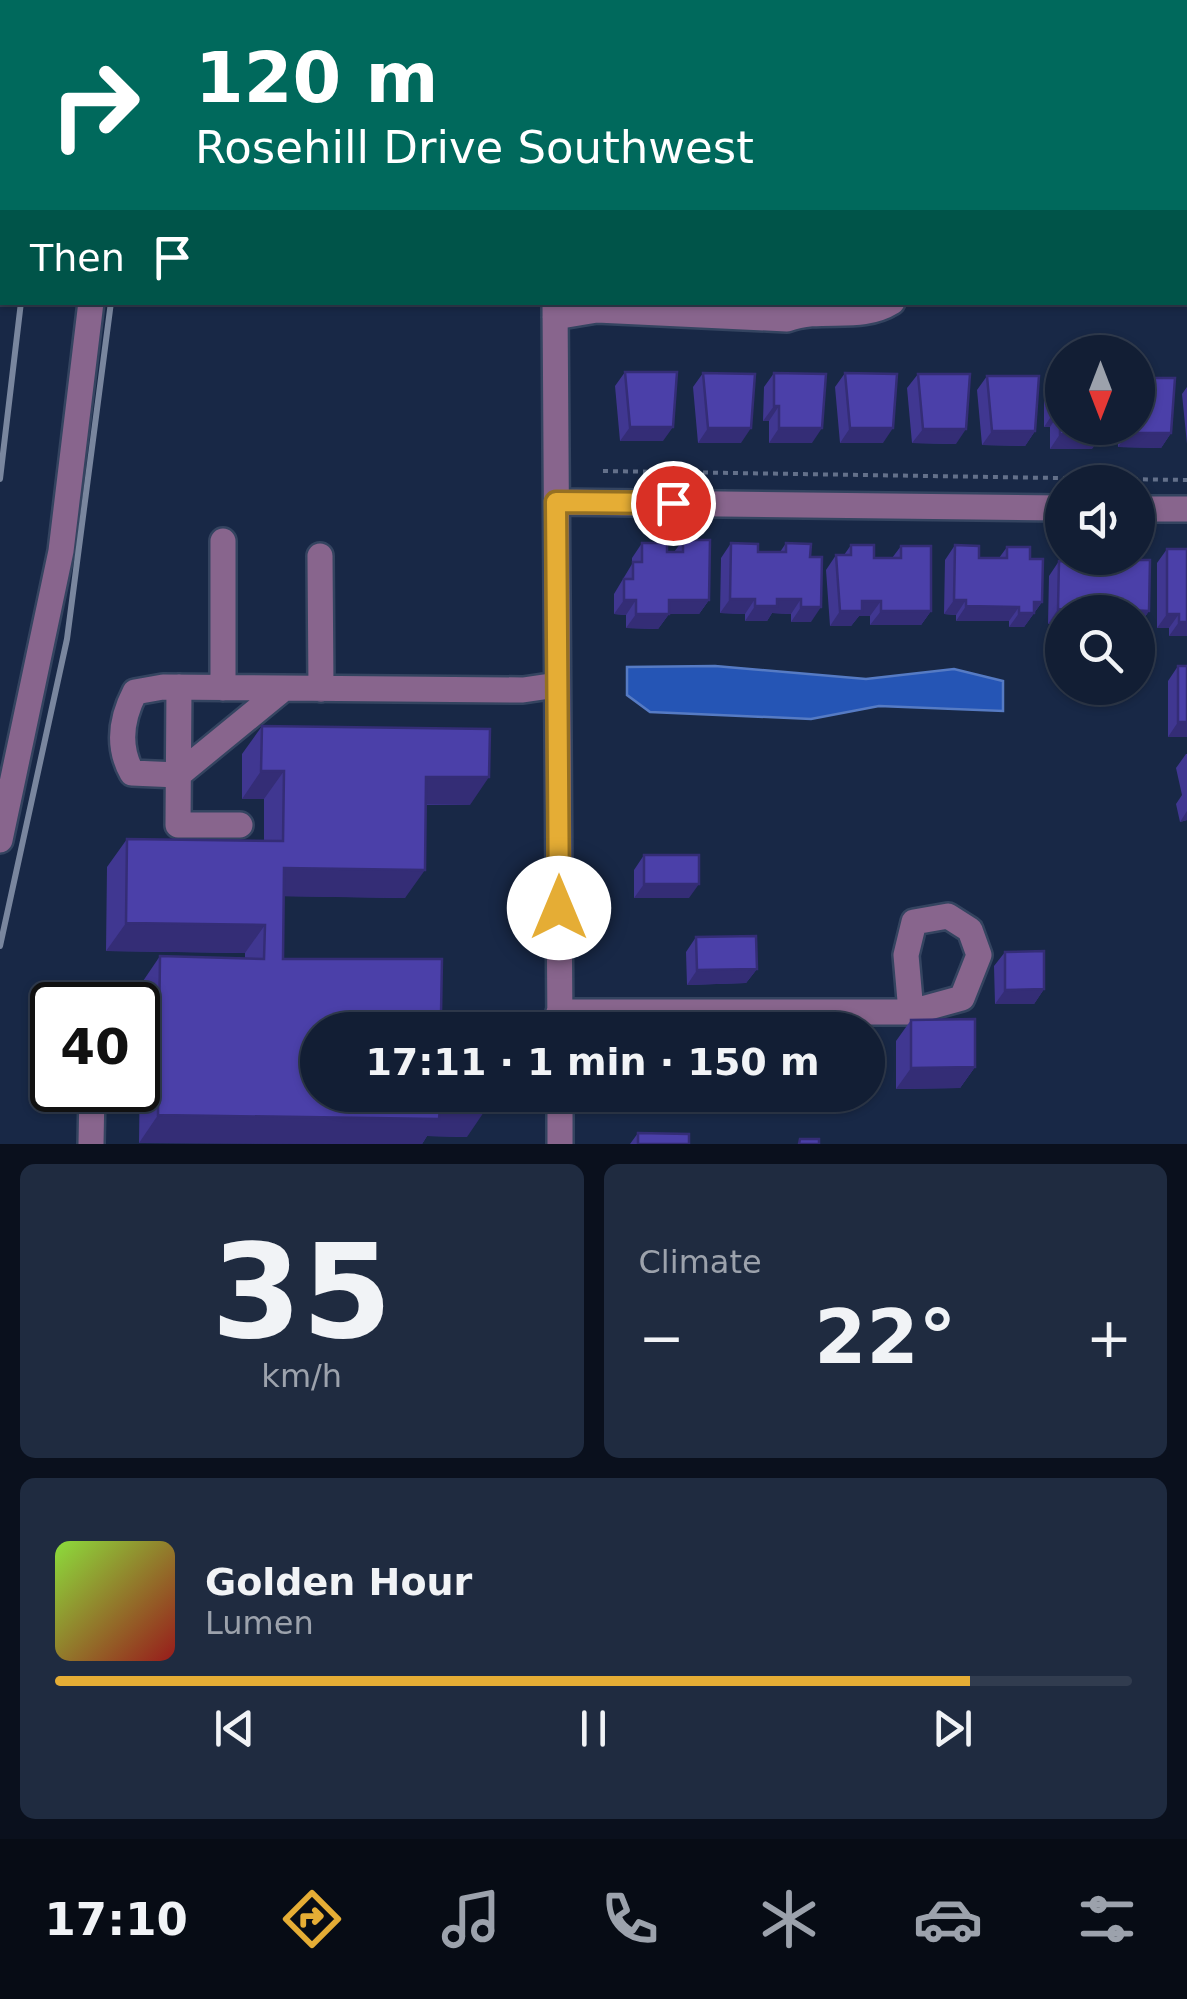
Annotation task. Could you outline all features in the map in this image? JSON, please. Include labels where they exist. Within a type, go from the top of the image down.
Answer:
[{"type":"street","points":[[0,840],[62,551],[81,418],[91,305]]},
{"type":"street","points":[[560,1012],[555,310],[787,318],[810,310],[873,314],[887,305]]},
{"type":"street","points":[[556,502],[1045,508]]},
{"type":"street","points":[[1155,508],[1187,509]]},
{"type":"street","points":[[222,541],[222,688]]},
{"type":"street","points":[[320,556],[321,688]]},
{"type":"street","points":[[283,688],[178,775],[132,773],[123,757],[123,715],[135,692],[178,688],[283,688],[321,688],[523,690],[558,685]]},
{"type":"street","points":[[178,688],[178,826],[240,825]]},
{"type":"street","points":[[885,1013],[911,1012]]},
{"type":"street","points":[[91,1144],[92,1112]]},
{"type":"street","points":[[560,1112],[560,1144]]},
{"type":"path","points":[[602,471],[1187,480]]},
{"type":"water","points":[[715,666],[866,679],[954,669],[1003,681],[1003,711],[879,706],[811,719],[650,712],[627,695],[627,667]]},
{"type":"building","points":[[625,372],[677,372],[673,427],[630,427]]},
{"type":"building","points":[[703,373],[755,374],[751,428],[708,428]]},
{"type":"building","points":[[774,373],[826,374],[822,428],[779,428]]},
{"type":"building","points":[[845,373],[897,374],[893,428],[850,428]]},
{"type":"building","points":[[918,374],[970,374],[966,429],[923,429]]},
{"type":"building","points":[[987,376],[1039,376],[1035,431],[992,431]]},
{"type":"building","points":[[1155,378],[1175,378],[1171,433],[1155,433]]},
{"type":"building","points":[[683,540],[710,540],[709,600],[669,600],[669,614],[636,614],[636,600],[624,600],[624,579],[633,579],[633,562],[642,562],[642,543],[667,543],[667,552],[683,552]]},
{"type":"building","points":[[731,543],[758,544],[758,552],[786,552],[786,543],[811,544],[810,557],[822,557],[821,607],[801,607],[801,599],[777,599],[777,606],[755,606],[755,599],[730,599]]},
{"type":"building","points":[[851,545],[874,545],[874,558],[901,558],[901,546],[931,546],[931,611],[881,611],[881,601],[862,601],[862,611],[840,611],[836,555],[851,555]]},
{"type":"building","points":[[955,545],[979,546],[979,558],[1007,558],[1007,547],[1030,547],[1030,559],[1043,559],[1042,602],[1034,602],[1034,613],[1019,613],[1019,607],[966,606],[966,600],[954,600]]},
{"type":"building","points":[[1167,549],[1187,549],[1187,622],[1179,622],[1179,614],[1167,614]]},
{"type":"building","points":[[1059,575],[1150,575],[1149,595],[1058,595]]},
{"type":"building","points":[[1178,666],[1187,666],[1187,722],[1178,722]]},
{"type":"building","points":[[262,726],[490,729],[489,777],[426,777],[425,870],[284,868],[283,959],[442,959],[441,1012],[300,1012],[300,1112],[440,1112],[439,1119],[158,1115],[160,956],[264,959],[265,925],[126,923],[127,839],[283,841],[284,771],[261,771]]},
{"type":"building","points":[[644,855],[699,855],[699,884],[644,884]]},
{"type":"building","points":[[756,936],[757,969],[697,970],[696,937]]},
{"type":"building","points":[[1044,951],[1044,989],[1005,990],[1005,952]]},
{"type":"building","points":[[975,1019],[975,1067],[911,1068],[911,1020]]},
{"type":"building","points":[[638,1133],[689,1134],[689,1144],[638,1144]]},
{"type":"building","points":[[800,1139],[819,1139],[819,1144],[799,1144]]},
{"type":"railway","points":[[0,479],[21,305]]},
{"type":"railway","points":[[0,946],[67,639],[111,305]]},
{"type":"route","points":[[559,908],[556,502],[673,503]]}]
